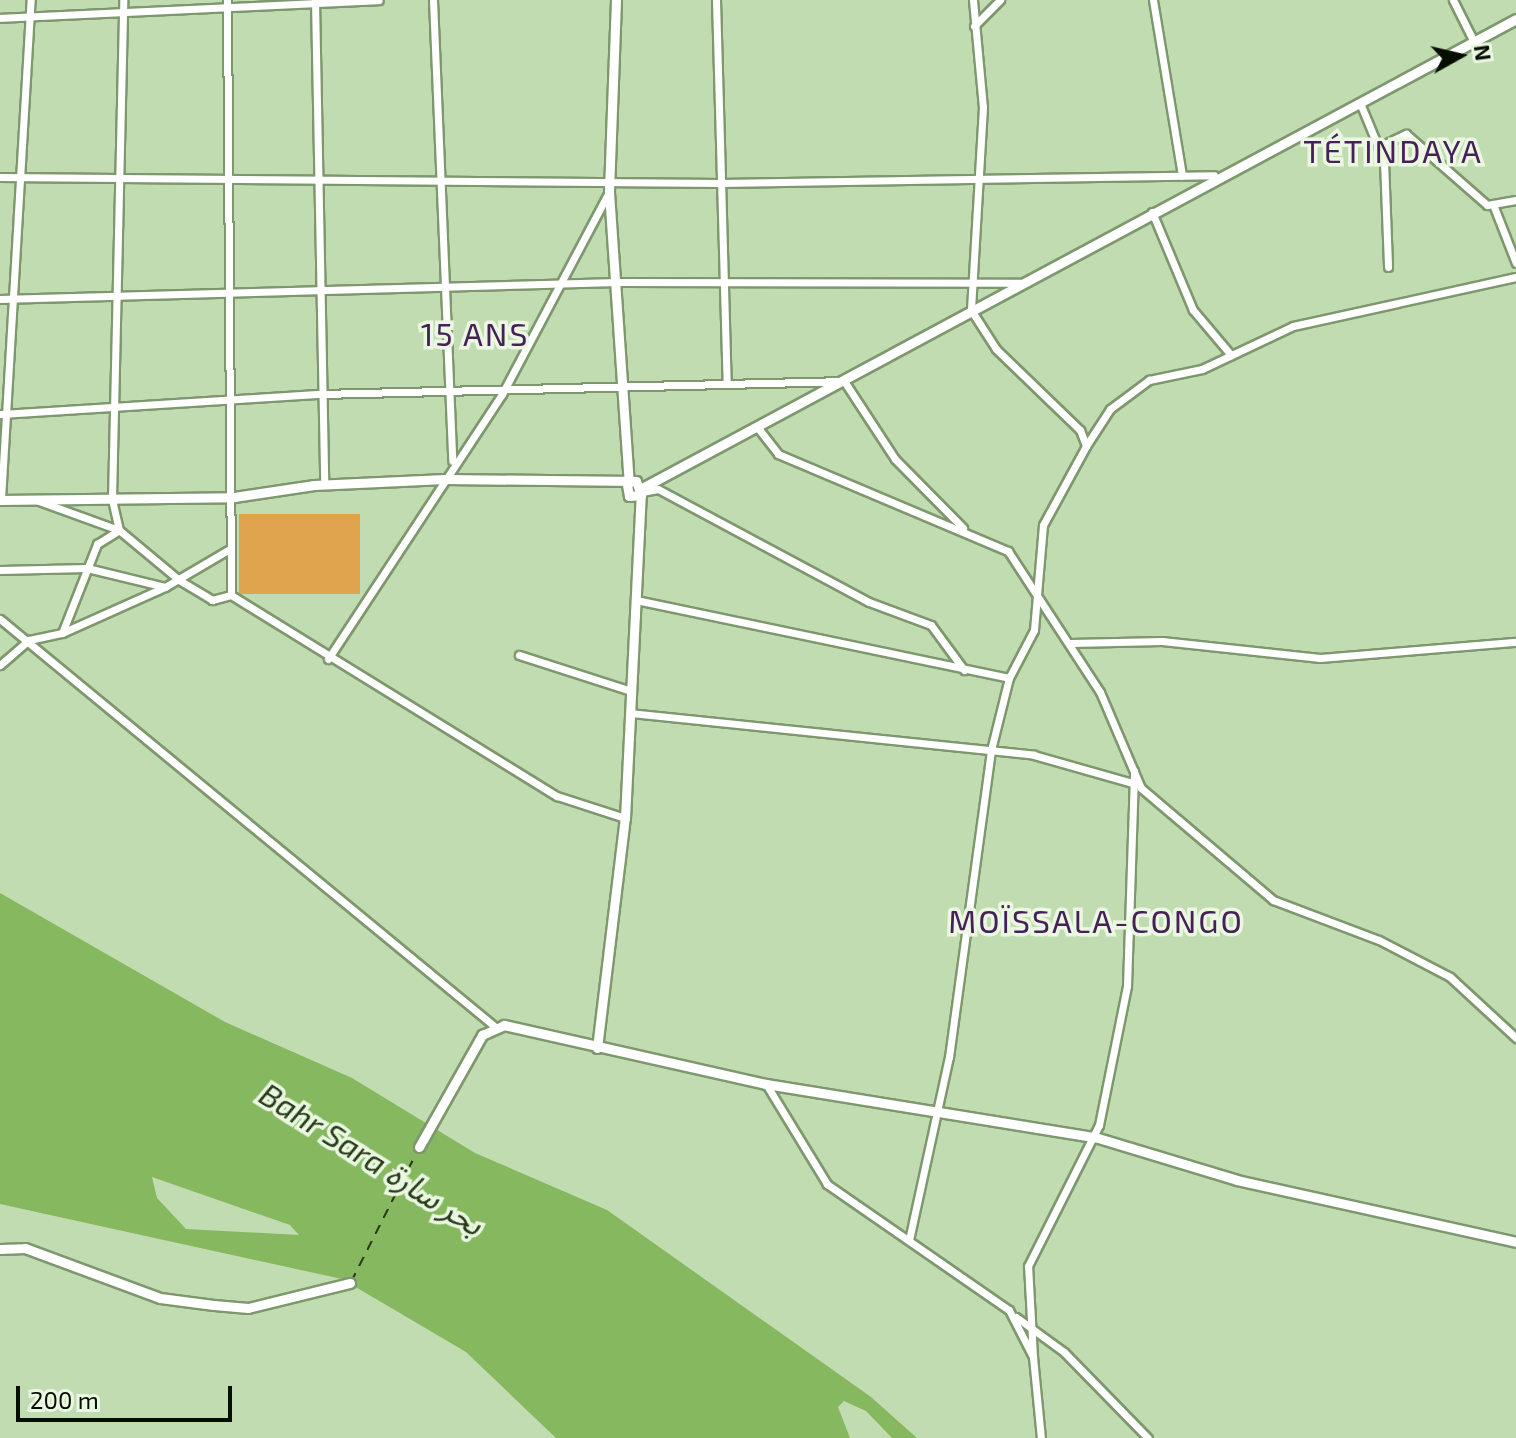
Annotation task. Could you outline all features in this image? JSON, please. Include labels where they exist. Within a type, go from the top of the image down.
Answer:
[{"type":"main road","points":[[616,0],[610,187],[628,484]]},
{"type":"main road","points":[[642,492],[1214,175],[1360,103],[1516,19]]},
{"type":"main road","points":[[1,500],[234,497],[324,485],[445,479],[628,484],[642,492]]},
{"type":"main road","points":[[597,1048],[625,818],[642,492]]},
{"type":"main road","points":[[419,1147],[482,1035],[494,1026],[766,1084],[1095,1137],[1237,1180],[1516,1242]]},
{"type":"main road","points":[[0,1249],[25,1248],[160,1298],[214,1305],[248,1308],[350,1283]]},
{"type":"street","points":[[1,500],[5,414],[17,297],[31,0]]},
{"type":"street","points":[[119,530],[112,499],[118,408],[123,0]]},
{"type":"street","points":[[227,0],[229,402],[234,497],[228,550],[231,595]]},
{"type":"street","points":[[0,18],[227,10],[379,0]]},
{"type":"street","points":[[433,0],[453,463]]},
{"type":"street","points":[[716,0],[727,382]]},
{"type":"street","points":[[973,0],[983,107],[971,310],[996,349],[1080,430],[1086,446]]},
{"type":"street","points":[[974,26],[1000,0]]},
{"type":"street","points":[[1153,0],[1182,176]]},
{"type":"street","points":[[1453,0],[1474,42]]},
{"type":"street","points":[[315,2],[324,485]]},
{"type":"street","points":[[1360,103],[1381,146],[1388,267]]},
{"type":"street","points":[[1381,146],[1406,134],[1437,168],[1494,207],[1516,263]]},
{"type":"street","points":[[0,177],[440,178],[610,187],[1214,175]]},
{"type":"street","points":[[328,659],[453,463],[502,394],[566,286],[610,187]]},
{"type":"street","points":[[1494,207],[1516,200]]},
{"type":"street","points":[[1151,210],[1193,310],[1231,355]]},
{"type":"street","points":[[909,1240],[938,1112],[991,750],[1009,678],[1034,630],[1040,596],[1043,525],[1086,446],[1127,393],[1231,355],[1293,326],[1516,277]]},
{"type":"street","points":[[0,299],[228,294],[318,287],[566,286],[618,282],[972,280],[1021,283]]},
{"type":"street","points":[[5,414],[321,394],[502,394],[624,385],[844,381],[895,459],[963,528]]},
{"type":"street","points":[[758,428],[778,454],[963,528],[1008,551],[1071,643],[1141,788]]},
{"type":"street","points":[[642,492],[658,489],[869,602],[931,625],[965,672]]},
{"type":"street","points":[[34,499],[119,530],[179,580],[212,600],[231,595],[328,659],[557,796],[625,818]]},
{"type":"street","points":[[62,633],[97,544],[119,530]]},
{"type":"street","points":[[0,665],[29,640],[62,633],[165,587],[228,550]]},
{"type":"street","points":[[0,570],[87,568],[165,587]]},
{"type":"street","points":[[636,600],[965,672],[1009,678]]},
{"type":"street","points":[[0,619],[494,1026]]},
{"type":"street","points":[[1071,643],[1162,641],[1320,658],[1516,642]]},
{"type":"street","points":[[519,655],[631,691]]},
{"type":"street","points":[[630,713],[991,750],[1130,782],[1273,900],[1450,977],[1516,1038]]},
{"type":"street","points":[[1041,1438],[1028,1330],[1028,1266],[1095,1137],[1129,969],[1130,782],[1134,771]]},
{"type":"street","points":[[766,1084],[827,1184],[1009,1310],[1028,1330],[1064,1352],[1148,1438]]},
{"type":"street","points":[[1009,1310],[1033,1357]]},
{"type":"shaded area","points":[[239,514],[360,514],[360,594],[239,594]]},
{"type":"water","name":"Bahr Sara بحر سارة","points":[[0,893],[225,1022],[352,1078],[475,1153],[607,1210],[871,1397],[917,1438],[892,1438],[866,1411],[844,1401],[838,1407],[850,1438],[556,1438],[466,1352],[342,1279],[0,1204]],"holes":[[[152,1177],[290,1225],[299,1235],[186,1229],[157,1198]]]},
{"type":"ferry route","points":[[351,1282],[417,1152]]},
{"type":"district","name":"TÉTINDAYA","points":[[1393,150]]},
{"type":"district","name":"15 ANS","points":[[475,333]]},
{"type":"district","name":"MOÏSSALA-CONGO","points":[[1096,920]]}]
